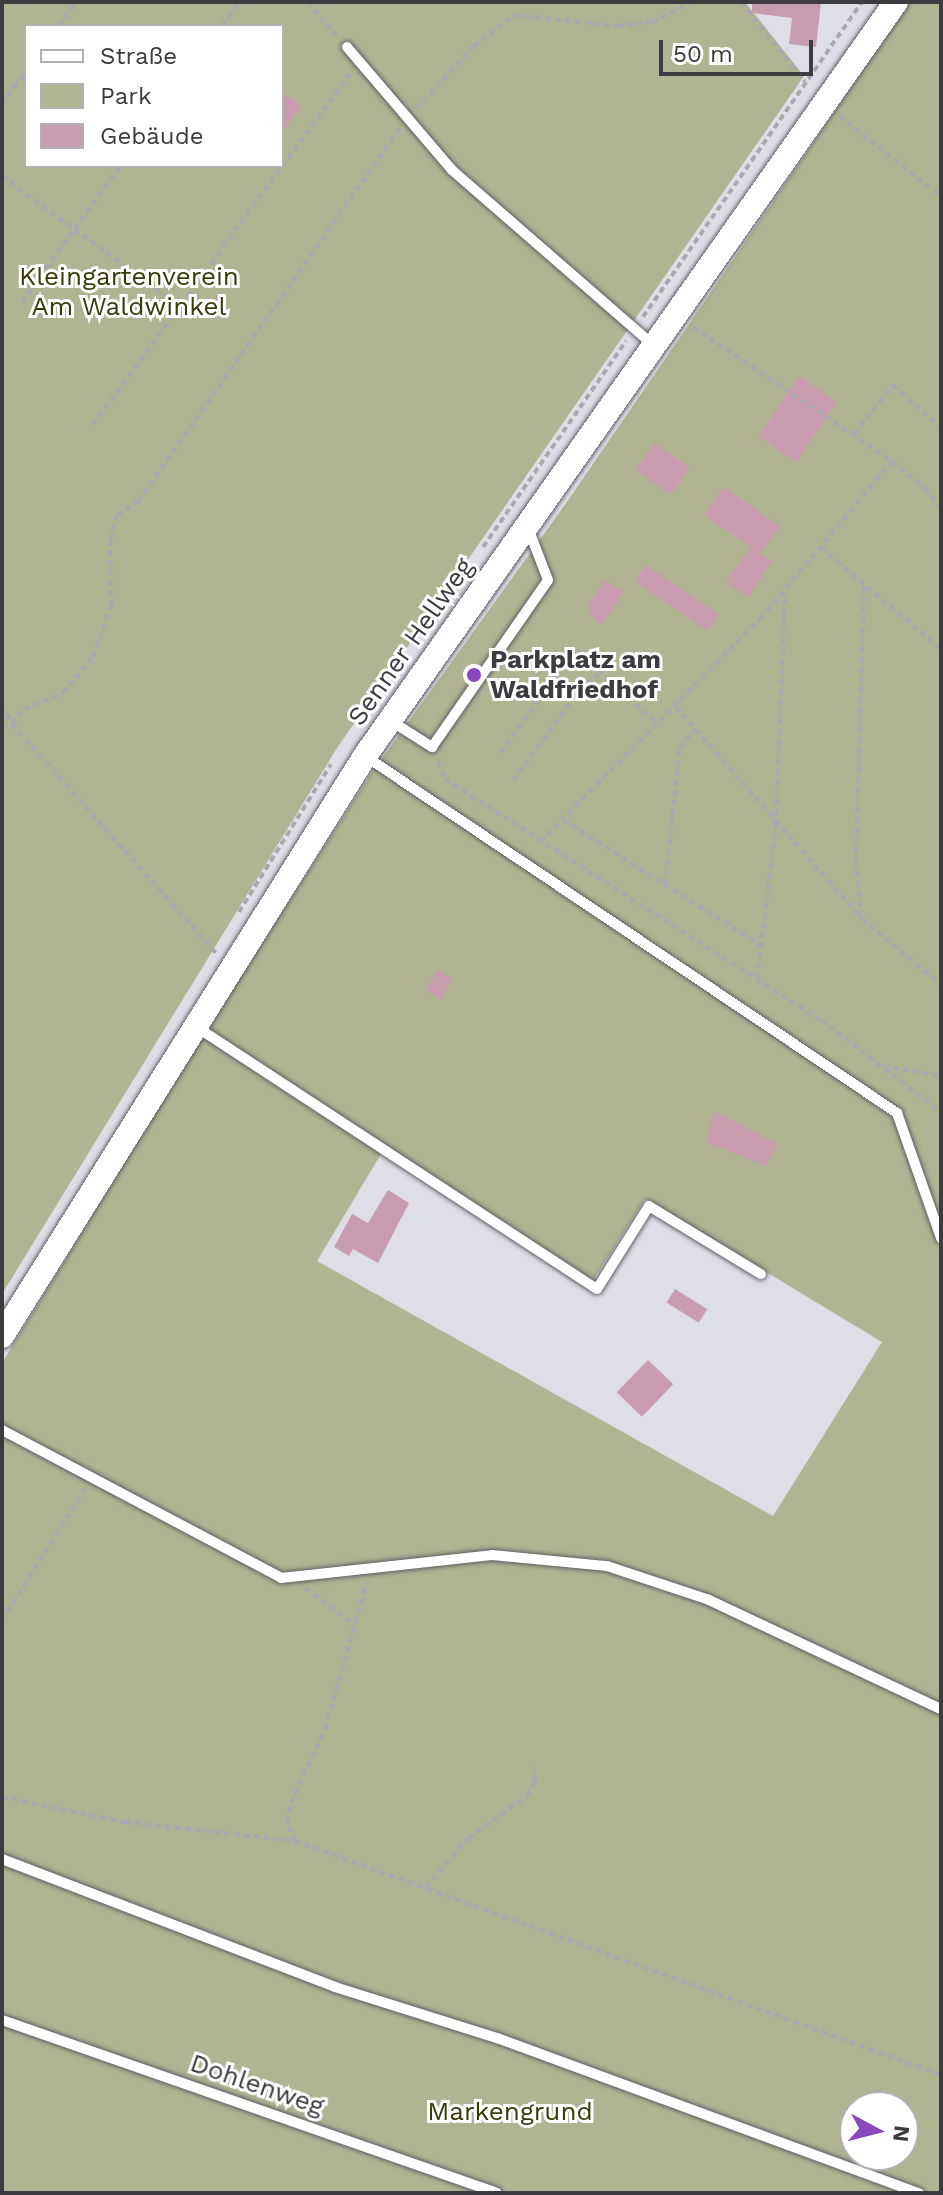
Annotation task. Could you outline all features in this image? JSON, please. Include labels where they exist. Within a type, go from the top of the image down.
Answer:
[{"type":"street","name":"Senner Hellweg","points":[[2,1336],[229,967],[389,720],[527,526],[644,337],[896,2]]},
{"type":"lane","points":[[347,47],[405,120],[452,170],[644,337]]},
{"type":"lane","points":[[389,720],[432,747],[548,580],[527,526]]},
{"type":"lane","points":[[365,756],[897,1113],[941,1238]]},
{"type":"lane","points":[[194,1025],[597,1289],[649,1206],[761,1274]]},
{"type":"lane","points":[[2,1430],[247,1564],[281,1578],[301,1579],[492,1555],[607,1566],[709,1600],[941,1709]]},
{"type":"lane","points":[[2,1859],[335,1987],[497,2038],[919,2193]]},
{"type":"lane","name":"Dohlenweg","points":[[2,2020],[497,2193]]},
{"type":"path","points":[[60,24],[76,2]]},
{"type":"path","points":[[223,24],[238,2]]},
{"type":"path","points":[[307,2],[347,47]]},
{"type":"path","points":[[2,726],[12,724],[24,709],[63,693],[93,657],[111,606],[110,540],[117,515],[138,502],[405,120],[474,46],[515,15],[617,26],[652,22],[693,2]]},
{"type":"path","points":[[741,2],[806,82]]},
{"type":"path","points":[[504,513],[644,337],[806,82],[862,2]]},
{"type":"path","points":[[2,104],[24,74]]},
{"type":"path","points":[[284,164],[350,74]]},
{"type":"path","points":[[821,104],[901,160],[941,196]]},
{"type":"path","points":[[22,302],[119,168]]},
{"type":"path","points":[[93,425],[281,168]]},
{"type":"path","points":[[2,176],[179,306]]},
{"type":"path","points":[[664,308],[892,461],[925,488],[941,509]]},
{"type":"path","points":[[854,434],[893,385],[941,428]]},
{"type":"path","points":[[540,842],[676,707],[785,590],[892,461]]},
{"type":"path","points":[[821,548],[941,649]]},
{"type":"path","points":[[862,919],[856,849],[864,584]]},
{"type":"path","points":[[757,979],[776,825],[785,590]]},
{"type":"path","points":[[500,753],[577,649],[658,725]]},
{"type":"path","points":[[513,781],[579,691],[602,672]]},
{"type":"path","points":[[2,705],[12,724],[229,967]]},
{"type":"path","points":[[676,707],[776,825],[862,919],[941,985]]},
{"type":"path","points":[[665,886],[680,748],[695,729]]},
{"type":"path","points":[[432,747],[445,779],[757,979],[941,1112]]},
{"type":"path","points":[[563,820],[761,945]]},
{"type":"path","points":[[880,1065],[941,1076]]},
{"type":"path","points":[[2,1620],[92,1479]]},
{"type":"path","points":[[295,1841],[287,1822],[291,1803],[325,1729],[371,1569]]},
{"type":"path","points":[[301,1579],[308,1595],[354,1624]]},
{"type":"path","points":[[426,1887],[468,1838],[527,1796],[535,1781],[533,1767]]},
{"type":"path","points":[[2,1797],[125,1822],[295,1841],[941,2075]]},
{"type":"green space","name":"Kleingartenverein Am Waldwinkel","points":[[2,2],[745,2],[804,76],[337,748],[2,1294]]},
{"type":"green space","name":"Markengrund","points":[[910,2],[941,2],[941,2193],[2,2193],[2,1363],[202,1037],[381,1154],[317,1261],[773,1516],[882,1342],[645,1199],[592,1282],[207,1029],[373,771],[569,499]]},
{"type":"building","points":[[752,2],[821,2],[816,47],[789,44],[792,18],[752,13]]},
{"type":"building","points":[[284,93],[301,106],[284,129]]},
{"type":"building","points":[[799,376],[837,402],[796,462],[758,437]]},
{"type":"building","points":[[655,443],[690,468],[670,495],[636,470]]},
{"type":"building","points":[[723,487],[780,526],[760,553],[772,561],[748,597],[726,582],[751,547],[704,515]]},
{"type":"building","points":[[646,565],[718,614],[707,630],[635,582]]},
{"type":"building","points":[[605,580],[624,592],[602,625],[589,615],[593,610],[587,606]]},
{"type":"building","points":[[438,970],[453,979],[440,999],[426,991]]},
{"type":"building","points":[[714,1111],[777,1144],[766,1166],[706,1142]]},
{"type":"building","points":[[388,1190],[409,1203],[378,1263],[353,1249],[349,1256],[334,1247],[352,1214],[368,1223]]},
{"type":"building","points":[[675,1289],[707,1309],[699,1323],[667,1303]]},
{"type":"building","points":[[648,1360],[673,1384],[642,1417],[617,1392]]},
{"type":"place","name":"Parkplatz am Waldfriedhof","points":[[474,675]]}]
